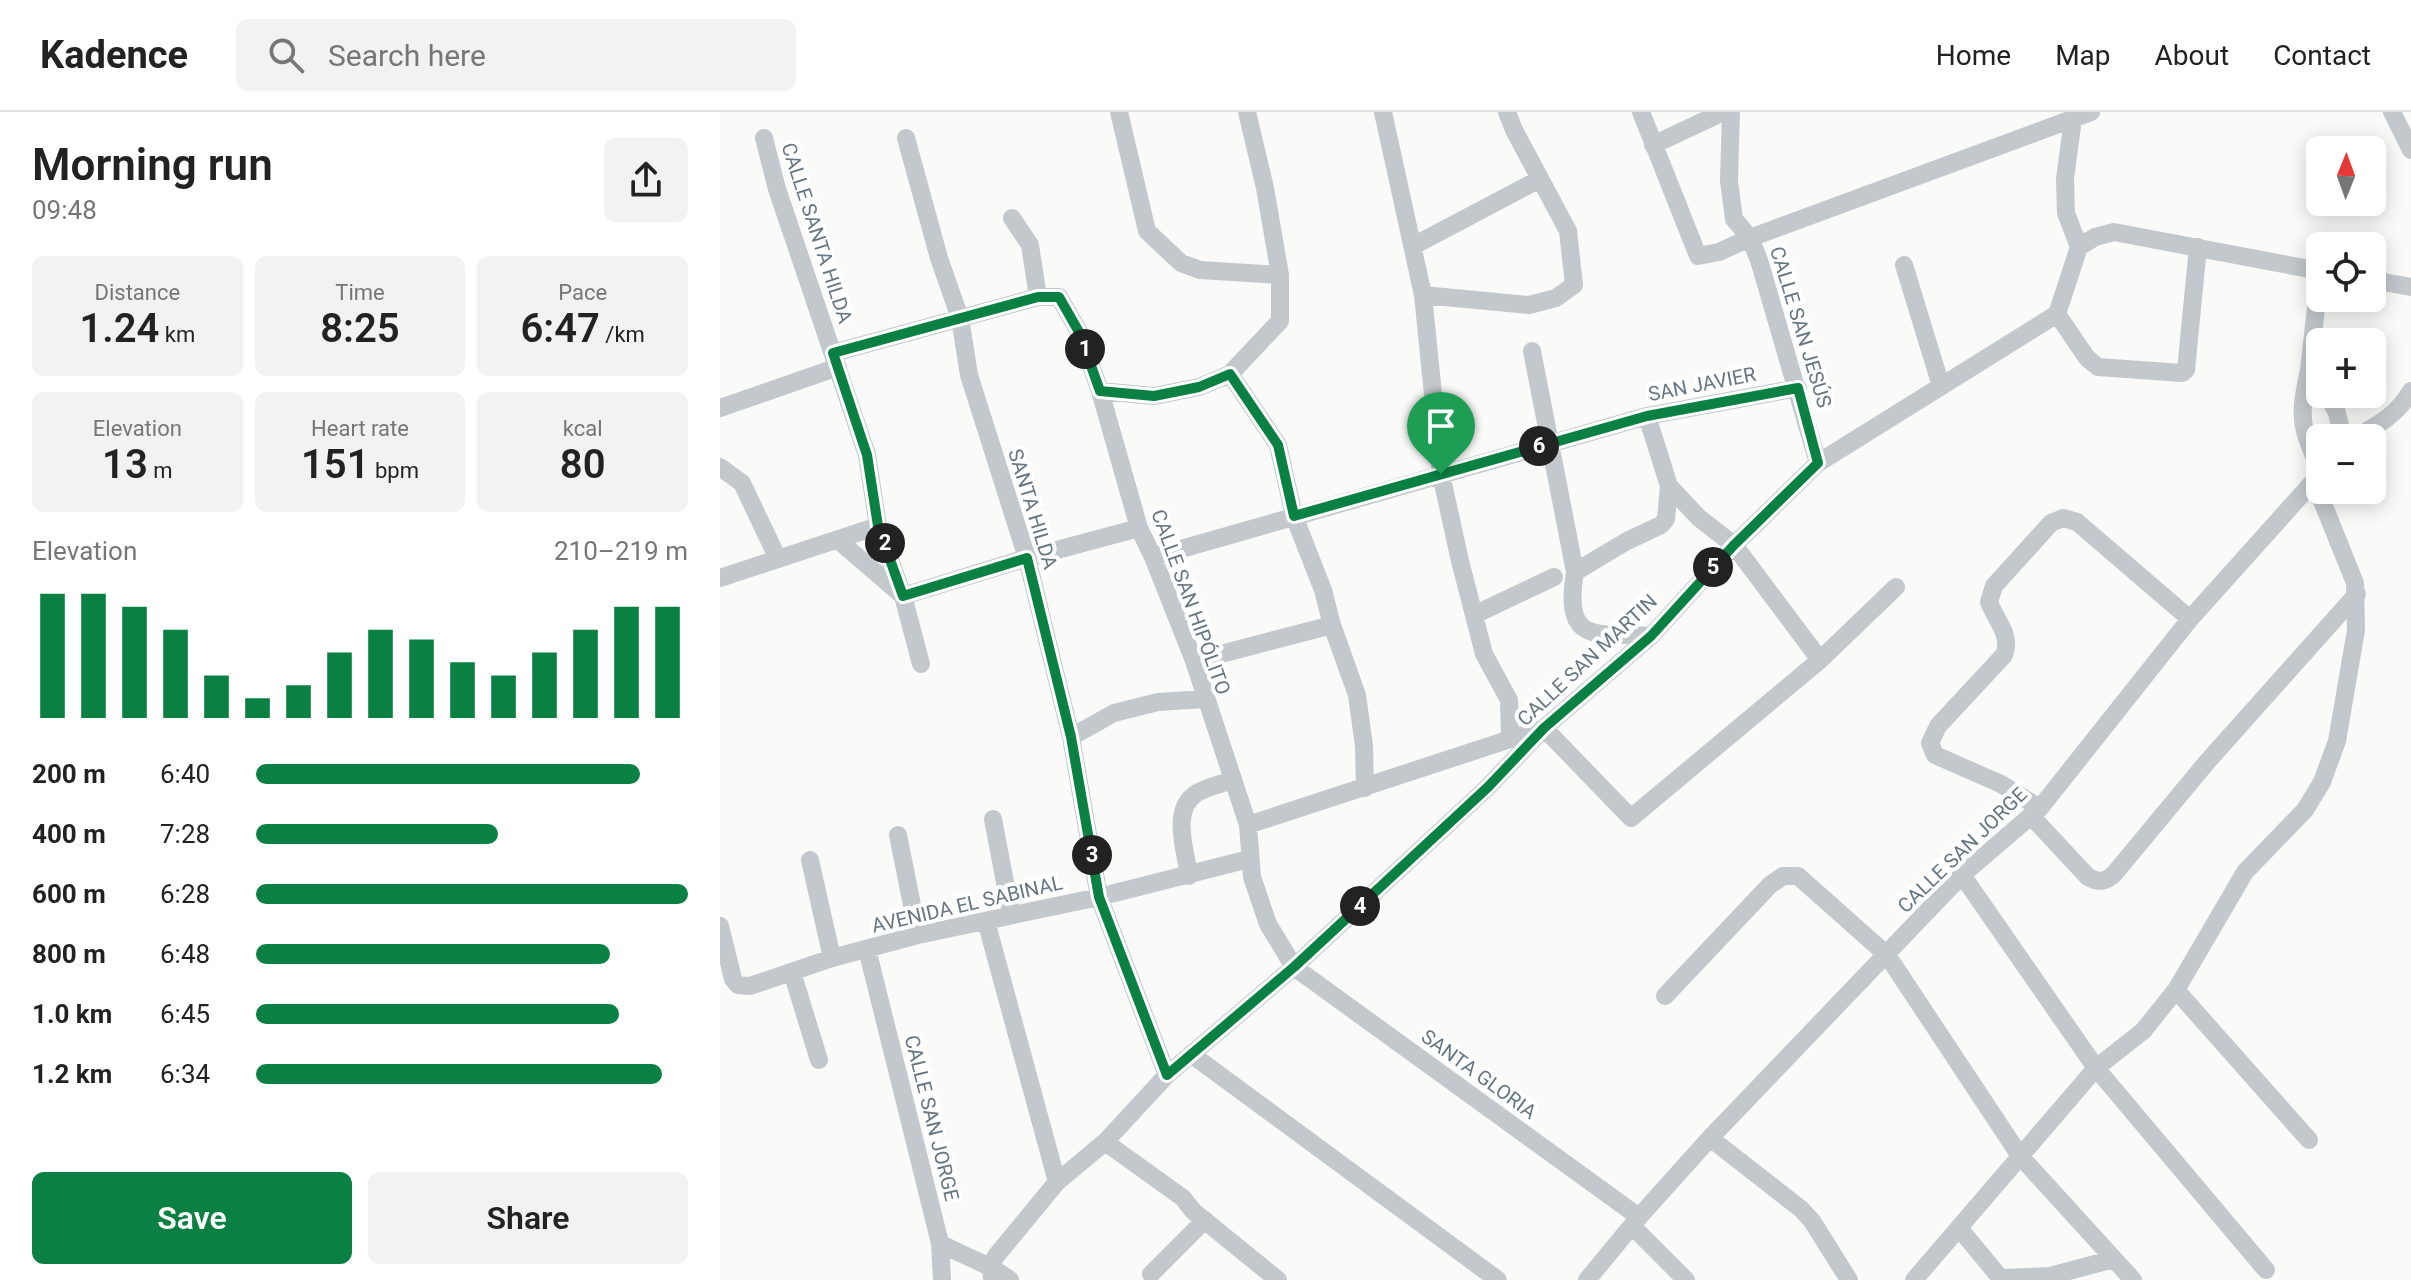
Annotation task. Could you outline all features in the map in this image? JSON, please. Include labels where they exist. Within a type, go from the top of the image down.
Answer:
[{"type":"street","points":[[1119,112],[1147,231],[1181,263],[1200,270],[1280,275]]},
{"type":"street","points":[[1100,391],[1154,396],[1199,387],[1230,374],[1280,321],[1280,275],[1265,188],[1247,112]]},
{"type":"street","points":[[1383,112],[1423,295],[1441,474],[1487,663],[1509,700],[1510,739]]},
{"type":"street","points":[[1423,295],[1529,305],[1556,298],[1574,285],[1568,231],[1507,112]]},
{"type":"street","points":[[1641,112],[1698,256],[1719,252],[2082,116]]},
{"type":"street","points":[[1653,145],[1723,112]]},
{"type":"street","name":"CALLE SAN JESÚS","points":[[1731,112],[1729,181],[1734,219],[1750,238],[1759,260],[1818,463]]},
{"type":"street","points":[[2392,112],[2411,150]]},
{"type":"street","points":[[2082,116],[2065,179],[2066,213],[2079,247],[2057,314],[2087,358],[2098,367],[2182,373],[2186,370],[2198,247]]},
{"type":"street","name":"CALLE SANTA HILDA","points":[[764,138],[777,189],[867,455],[878,526],[903,596],[921,664]]},
{"type":"street","name":"SANTA HILDA","points":[[906,138],[939,258],[960,318],[969,375],[1027,558],[1071,737],[1099,897],[1167,1075]]},
{"type":"street","points":[[1413,246],[1540,179]]},
{"type":"street","points":[[720,408],[835,360],[960,318],[1038,297],[1030,245],[1012,218]]},
{"type":"street","points":[[2079,247],[2095,237],[2114,232],[2306,269]]},
{"type":"street","points":[[1904,265],[1941,386]]},
{"type":"street","points":[[2386,283],[2411,287]]},
{"type":"street","name":"CALLE SAN HIPÓLITO","points":[[1038,297],[1059,297],[1079,332],[1100,391],[1139,528],[1194,661],[1248,825],[1252,877],[1268,924],[1294,967]]},
{"type":"street","name":"CALLE SAN MARTIN","points":[[992,1273],[1057,1182],[1105,1142],[1167,1075],[1294,967],[1488,787],[1544,728],[1651,636],[1734,545],[1818,463],[2057,314]]},
{"type":"street","points":[[1532,351],[1575,572],[1571,605]]},
{"type":"street","points":[[1230,374],[1278,445],[1294,516],[1323,590],[1357,695],[1364,746],[1365,788]]},
{"type":"street","name":"SAN JAVIER","points":[[1153,557],[1647,416],[1798,388]]},
{"type":"street","points":[[2379,424],[2401,407],[2411,391]]},
{"type":"street","points":[[2306,394],[2302,402],[2302,426],[2306,438]]},
{"type":"street","points":[[1575,572],[1661,525],[1666,519],[1669,486],[1647,416]]},
{"type":"street","points":[[720,467],[742,483],[778,559]]},
{"type":"street","points":[[1669,486],[1699,518],[1734,545],[1820,660]]},
{"type":"street","name":"CALLE SAN JORGE","points":[[1587,1280],[1710,1138],[1962,875],[2035,812],[2190,619],[2306,488]]},
{"type":"street","points":[[1914,1280],[2096,1068],[2143,1031],[2176,990],[2245,872],[2305,810],[2322,782],[2337,741],[2356,630],[2357,594],[2328,504]]},
{"type":"street","points":[[2190,619],[2077,522],[2063,518],[2051,523],[1994,586],[1989,602],[2008,644],[2004,655],[1938,726],[1930,743],[1935,755],[2001,784],[2035,812],[2088,877],[2096,882],[2106,881],[2357,594]]},
{"type":"street","points":[[720,578],[878,526]]},
{"type":"street","points":[[838,540],[903,596],[1139,528]]},
{"type":"street","points":[[1570,545],[1558,563],[1554,577],[1574,616],[1584,628],[1594,634],[1651,636]]},
{"type":"street","points":[[1474,615],[1554,577]]},
{"type":"street","points":[[1248,825],[1544,728],[1631,818],[1820,660],[1896,587]]},
{"type":"street","points":[[1194,661],[1332,625]]},
{"type":"street","points":[[1071,737],[1114,713],[1158,702],[1205,699]]},
{"type":"street","points":[[1479,750],[1488,787]]},
{"type":"street","points":[[1189,876],[1181,818],[1184,807],[1198,792],[1233,780]]},
{"type":"street","points":[[993,819],[1011,914]]},
{"type":"street","points":[[898,835],[918,935]]},
{"type":"street","name":"AVENIDA EL SABINAL","points":[[720,926],[733,979],[744,986],[918,935],[1099,897],[1249,859]]},
{"type":"street","points":[[810,860],[832,958]]},
{"type":"street","points":[[1962,875],[2096,1068],[2266,1270]]},
{"type":"street","points":[[1665,996],[1770,885],[1783,876],[1798,876],[1887,955],[2020,1156],[2133,1280]]},
{"type":"street","points":[[986,921],[1057,1182]]},
{"type":"street","name":"CALLE SAN JORGE","points":[[867,949],[940,1243],[942,1280]]},
{"type":"street","name":"SANTA GLORIA","points":[[1294,967],[1635,1222],[1686,1280]]},
{"type":"street","points":[[792,972],[819,1060]]},
{"type":"street","points":[[2176,990],[2309,1140]]},
{"type":"street","points":[[1191,1054],[1498,1280]]},
{"type":"street","points":[[1710,1138],[1801,1209],[1849,1280]]},
{"type":"street","points":[[1105,1142],[1183,1198],[1278,1280]]},
{"type":"street","points":[[1151,1274],[1205,1220]]},
{"type":"street","points":[[1959,1228],[2002,1279],[2050,1276],[2114,1259]]},
{"type":"street","points":[[940,1243],[1010,1280]]},
{"type":"route","points":[[1038,297],[1059,297],[1079,332],[1100,391],[1154,396],[1199,387],[1230,374],[1278,445],[1294,516],[1441,474],[1647,416],[1798,388],[1818,463],[1734,545],[1651,636],[1544,728],[1488,787],[1294,967],[1167,1075],[1099,897],[1071,737],[1027,558],[903,596],[878,526],[867,455],[833,353],[1038,297]]}]
